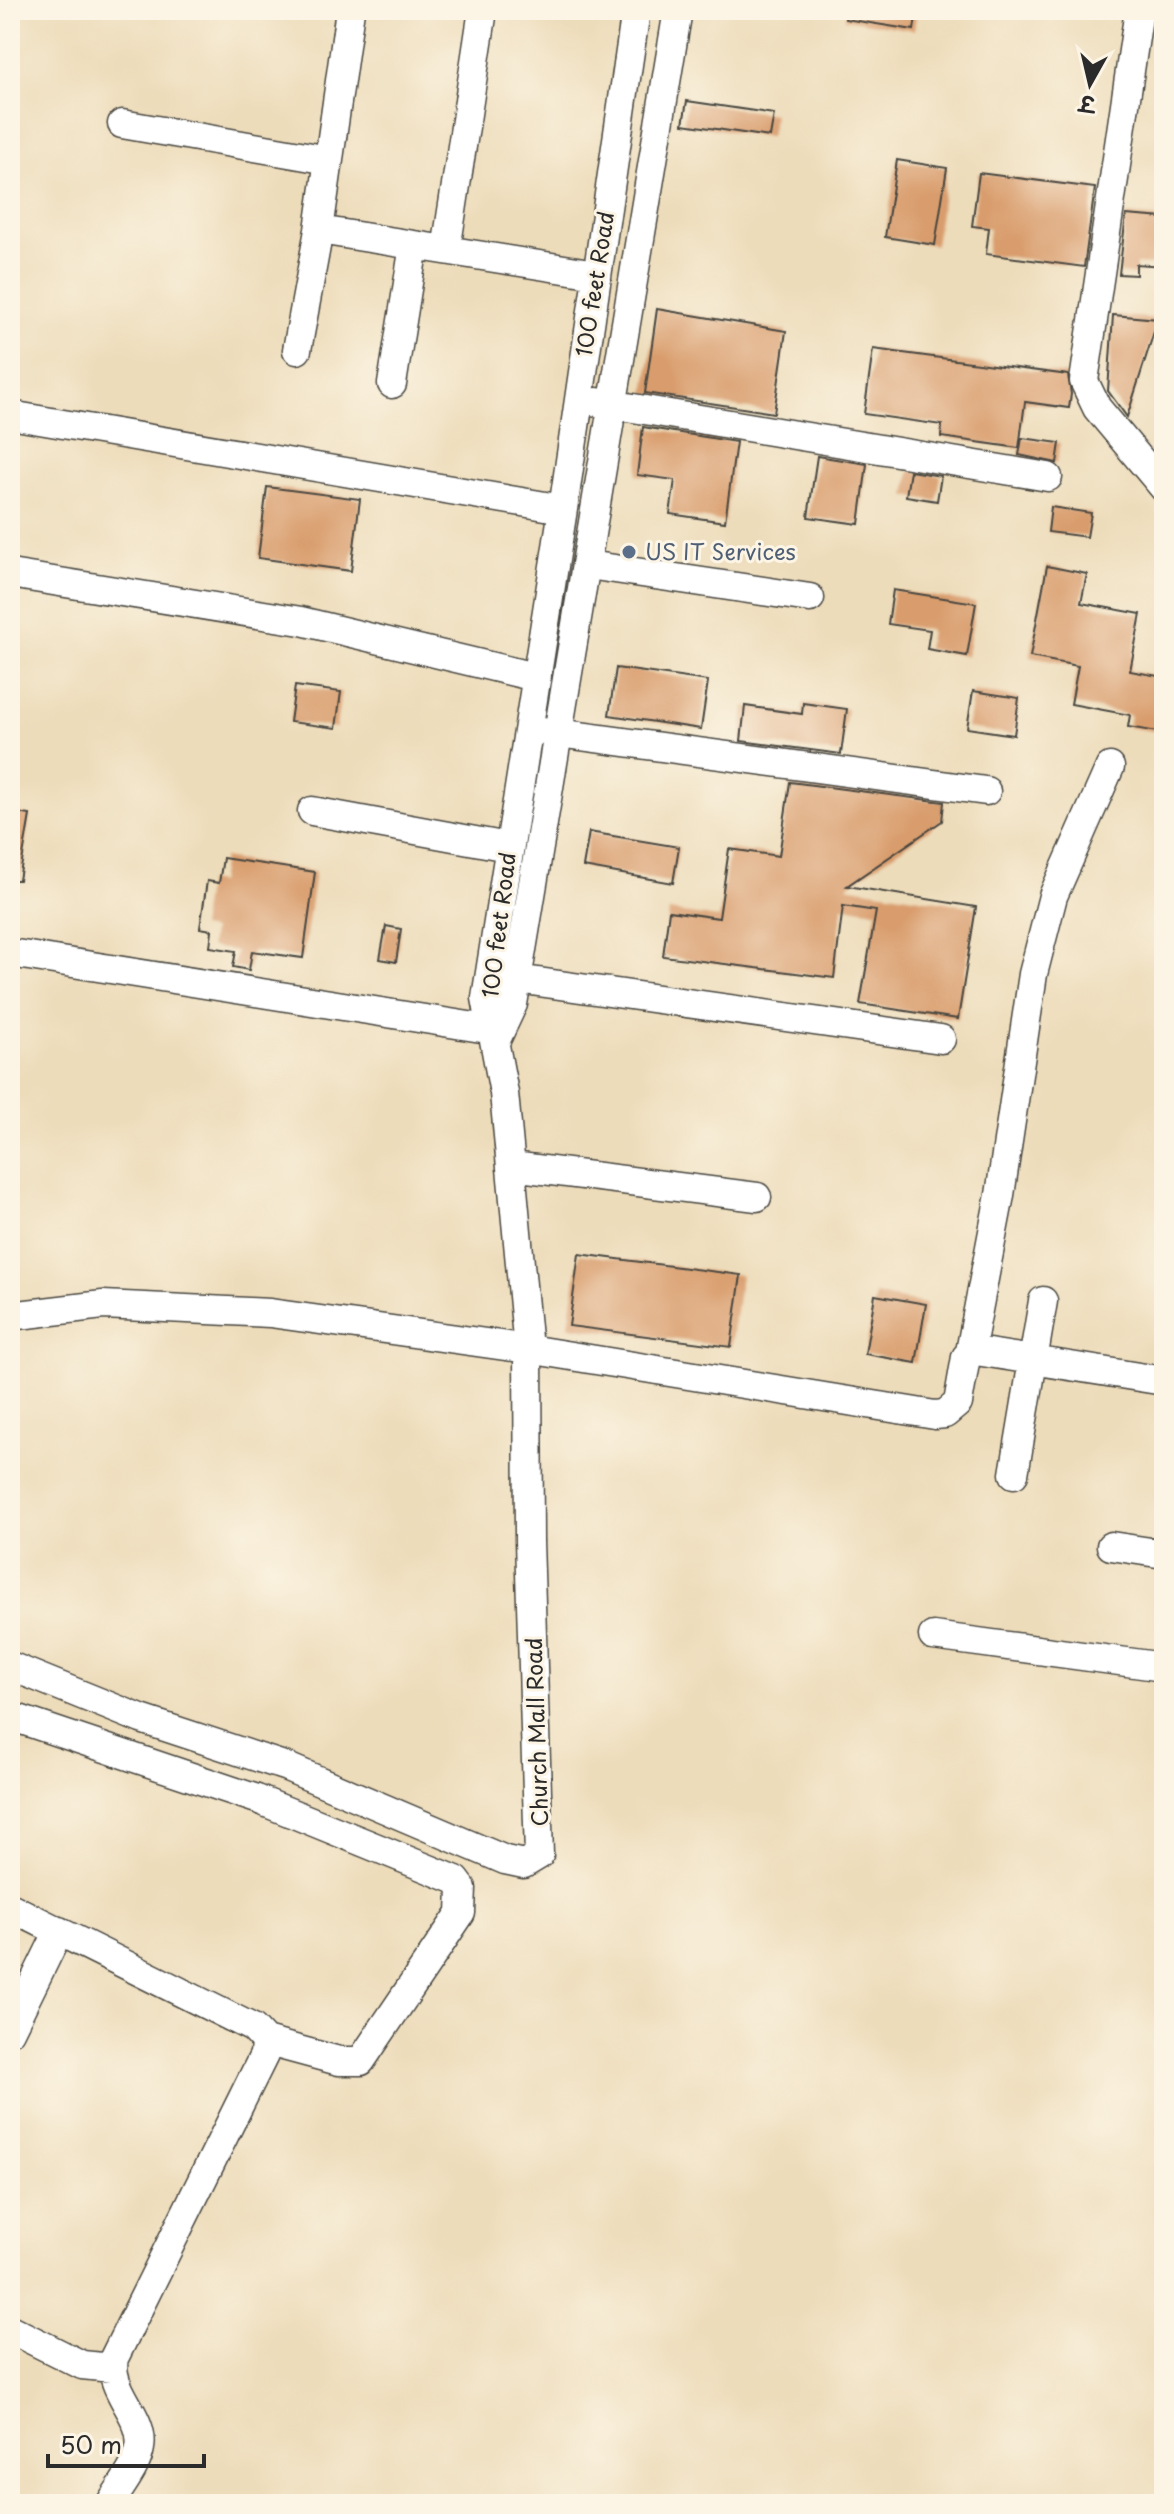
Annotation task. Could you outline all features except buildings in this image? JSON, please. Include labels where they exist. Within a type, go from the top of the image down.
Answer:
[{"type":"street","points":[[297,350],[319,230],[350,10]]},
{"type":"street","points":[[446,250],[483,10]]},
{"type":"street","name":"100 feet Road","points":[[495,1035],[486,998],[563,509],[636,10]]},
{"type":"street","name":"100 feet Road","points":[[495,1035],[513,1004],[615,405],[678,10]]},
{"type":"street","points":[[1139,10],[1085,367],[1086,387],[1108,422],[1164,488]]},
{"type":"street","points":[[122,124],[329,160]]},
{"type":"street","points":[[610,190],[649,196]]},
{"type":"street","points":[[319,230],[596,274]]},
{"type":"street","points":[[392,384],[414,245]]},
{"type":"street","points":[[577,399],[1048,477]]},
{"type":"street","points":[[10,415],[563,509]]},
{"type":"street","points":[[588,565],[810,598]]},
{"type":"street","points":[[10,574],[301,621],[535,677]]},
{"type":"street","points":[[527,728],[986,791]]},
{"type":"street","points":[[10,1316],[103,1305],[240,1311],[528,1349],[935,1415],[945,1414],[958,1403],[966,1357],[970,1352],[1000,1195],[1036,962],[1053,896],[1110,767]]},
{"type":"street","points":[[312,811],[510,835],[542,830]]},
{"type":"street","points":[[10,953],[495,1035]]},
{"type":"street","points":[[517,979],[941,1039]]},
{"type":"street","name":"Church Mall Road","points":[[10,1666],[141,1719],[287,1767],[505,1860],[524,1864],[536,1860],[542,1848],[529,1541],[528,1349],[512,1166],[495,1035]]},
{"type":"street","points":[[512,1166],[757,1197]]},
{"type":"street","points":[[1014,1474],[1043,1301]]},
{"type":"street","points":[[970,1352],[983,1351],[1164,1381]]},
{"type":"street","points":[[1111,1546],[1164,1554]]},
{"type":"street","points":[[933,1636],[1164,1667]]},
{"type":"street","points":[[10,1716],[257,1799],[456,1880],[462,1888],[461,1913],[361,2061],[339,2061],[265,2041],[253,2028],[10,1907]]},
{"type":"street","points":[[10,2031],[59,1931]]},
{"type":"street","points":[[110,2504],[137,2458],[141,2443],[112,2368],[264,2055],[265,2041]]},
{"type":"street","points":[[10,2329],[82,2365],[112,2368]]},
{"type":"place","name":"US IT Services","points":[[629,552]]}]
